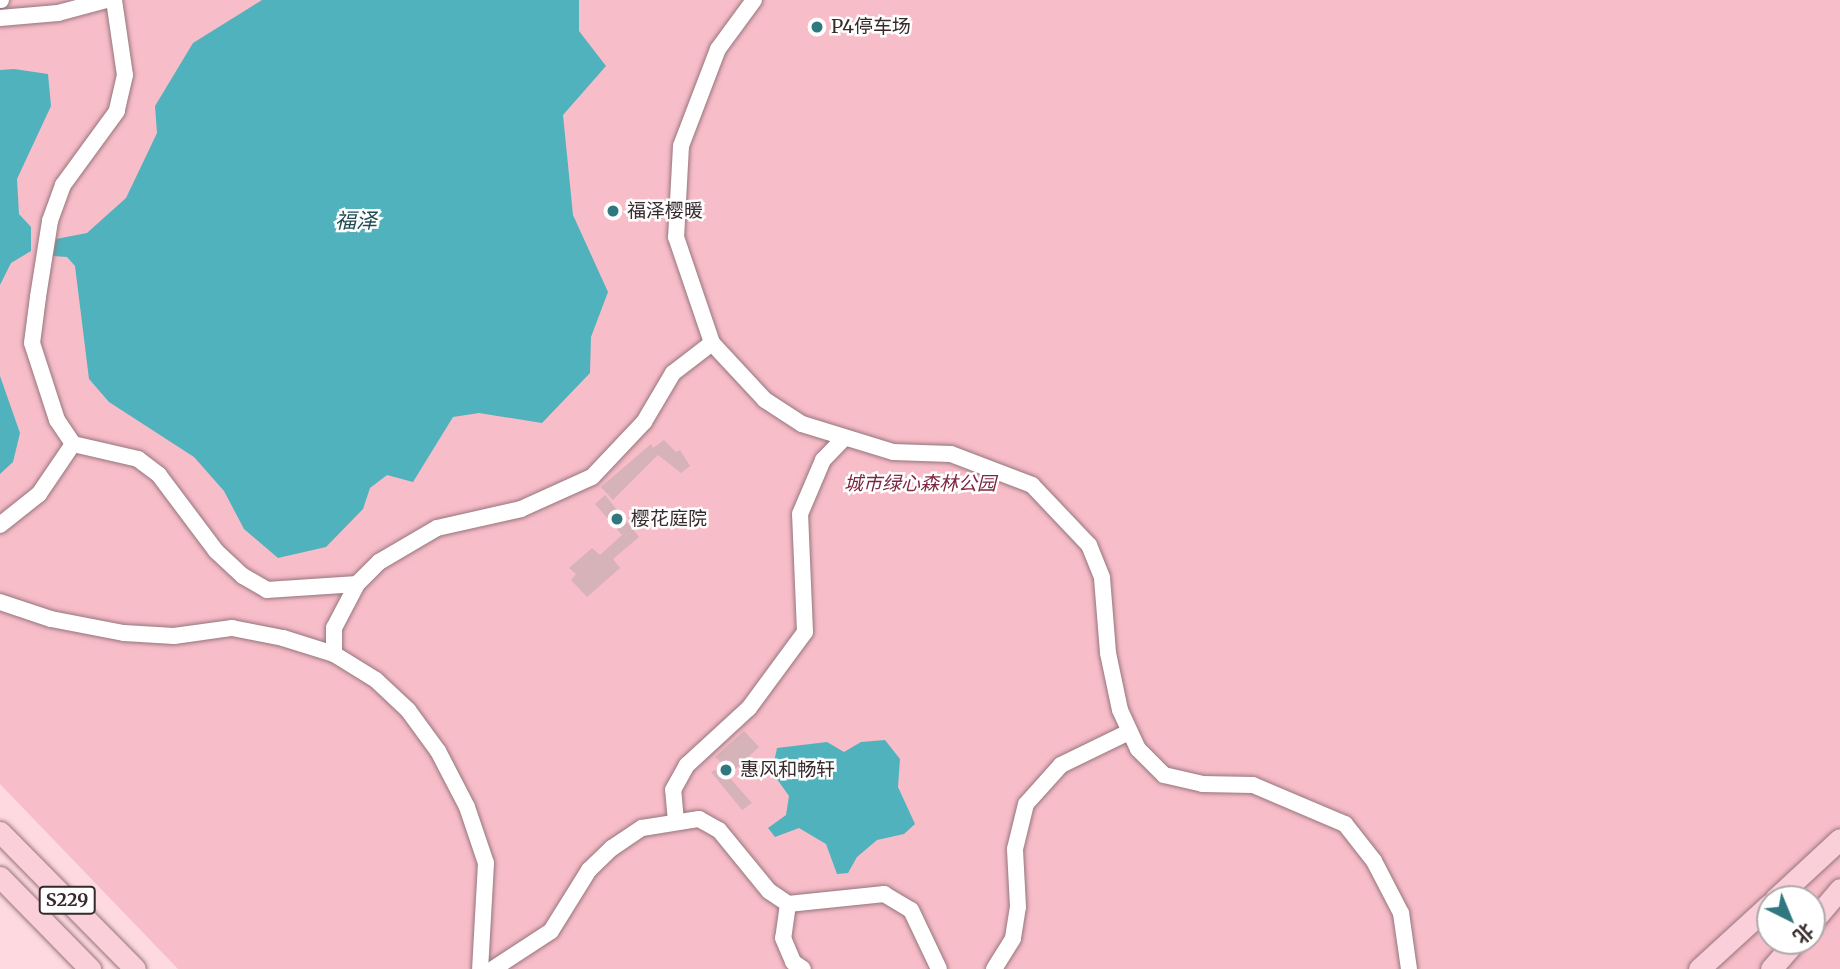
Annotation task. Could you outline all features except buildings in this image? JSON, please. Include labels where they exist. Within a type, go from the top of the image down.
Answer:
[{"type":"main road","name":"S229","points":[[0,832],[135,969]]},
{"type":"main road","points":[[1790,885],[1840,839]]},
{"type":"main road","name":"S229","points":[[0,877],[90,969]]},
{"type":"main road","points":[[1826,906],[1840,890]]},
{"type":"main road","points":[[1699,969],[1756,917]]},
{"type":"main road","points":[[1771,969],[1783,955]]},
{"type":"lane","points":[[0,18],[58,13],[107,0]]},
{"type":"lane","points":[[114,0],[125,75],[117,111],[64,185],[50,221],[33,343],[57,420],[74,444],[138,459],[149,467],[172,489],[216,551],[243,576],[267,590],[357,584]]},
{"type":"lane","points":[[754,0],[718,49],[681,146],[676,237],[712,343],[765,400],[802,424],[843,439],[894,452],[951,454],[1032,485],[1089,545],[1102,578],[1108,653],[1129,732],[1164,775],[1202,784],[1253,785],[1345,824],[1374,861],[1401,913],[1409,969]]},
{"type":"lane","points":[[334,654],[334,628],[357,584],[400,545],[437,528],[521,509],[592,477],[644,422],[673,373],[712,343]]},
{"type":"lane","points":[[676,821],[673,790],[687,765],[749,708],[805,632],[800,514],[823,460],[843,439]]},
{"type":"lane","points":[[0,525],[39,494],[74,444]]},
{"type":"lane","points":[[0,602],[51,619],[124,634],[174,636],[232,628],[334,654],[408,710],[467,807],[486,863],[480,969]]},
{"type":"lane","points":[[994,969],[1013,938],[1018,907],[1014,849],[1026,804],[1061,765],[1129,732]]},
{"type":"lane","points":[[493,969],[551,931],[575,889],[612,848],[642,828],[699,819],[719,830],[769,891],[789,904],[884,894],[911,910],[939,969]]},
{"type":"lane","points":[[789,904],[783,938],[793,962],[803,969]]},
{"type":"green space","name":"城市绿心森林公园","points":[[0,0],[1840,0],[1840,969],[178,969],[0,784]]},
{"type":"water","name":"福泽","points":[[262,0],[579,0],[579,31],[606,66],[563,115],[573,215],[608,292],[591,337],[590,373],[542,423],[479,413],[453,417],[413,482],[387,475],[370,488],[363,509],[326,547],[278,558],[244,529],[224,491],[194,457],[109,402],[89,379],[75,266],[67,257],[53,256],[56,239],[87,233],[126,198],[157,133],[155,106],[193,43]]},
{"type":"water","points":[[14,69],[48,74],[51,106],[17,179],[19,214],[31,227],[31,251],[11,263],[0,285],[0,70]]},
{"type":"water","points":[[0,376],[20,433],[13,462],[0,474]]},
{"type":"water","points":[[885,740],[900,759],[898,787],[915,824],[904,834],[877,840],[857,857],[848,873],[837,874],[826,844],[799,828],[775,837],[768,828],[786,815],[789,796],[772,772],[777,748],[827,742],[844,752],[861,742]]},
{"type":"place","name":"P4停车场","points":[[817,27]]},
{"type":"place","name":"福泽樱暖","points":[[613,211]]},
{"type":"place","name":"樱花庭院","points":[[617,519]]},
{"type":"place","name":"惠风和畅轩","points":[[726,770]]}]
